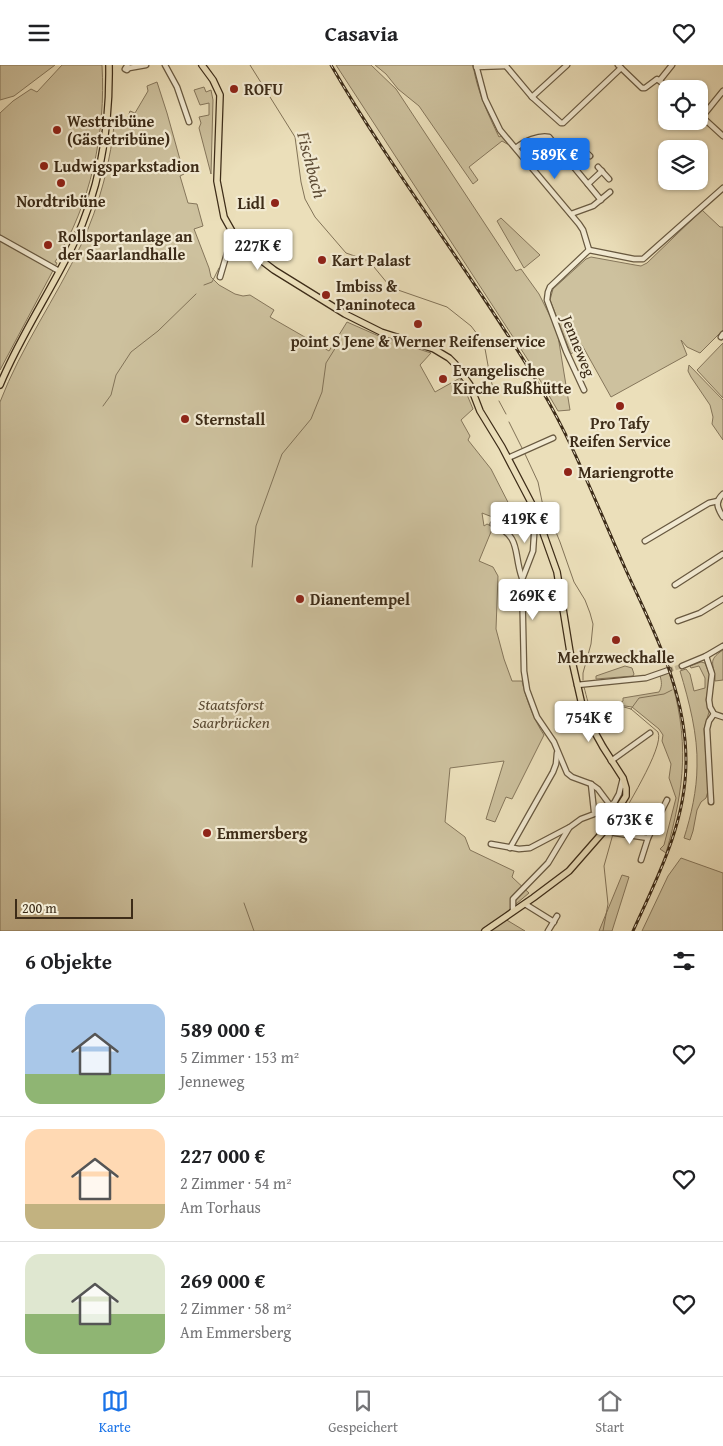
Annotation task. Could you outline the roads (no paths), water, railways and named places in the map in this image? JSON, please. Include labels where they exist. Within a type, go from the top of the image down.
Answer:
[{"type":"main road","points":[[0,385],[84,220],[100,171],[108,117],[108,65]]},
{"type":"main road","points":[[202,65],[217,88],[220,99],[217,181],[224,217],[232,233],[274,270],[345,314],[381,332],[437,351],[449,358],[461,371],[472,390],[484,419],[508,458],[538,517],[560,580],[570,652],[582,684],[582,705],[588,720],[623,778],[626,796],[605,828],[569,871],[485,931]]},
{"type":"street","points":[[129,68],[146,65]]},
{"type":"street","points":[[165,65],[178,87],[189,122]]},
{"type":"street","points":[[532,97],[567,65]]},
{"type":"street","points":[[672,65],[658,80],[643,89],[619,67],[563,123],[532,97],[507,66],[476,66],[483,93],[502,133],[583,230],[589,250],[643,259],[723,188]]},
{"type":"street","points":[[708,107],[723,91]]},
{"type":"street","points":[[708,123],[723,136]]},
{"type":"street","points":[[516,148],[526,142],[547,136],[601,200]]},
{"type":"street","points":[[570,163],[582,149],[590,157]]},
{"type":"street","points":[[588,183],[600,169],[609,179]]},
{"type":"street","points":[[571,214],[589,208],[610,192]]},
{"type":"street","points":[[220,277],[232,233]]},
{"type":"street","points":[[0,238],[59,271]]},
{"type":"street","name":"Jenneweg","points":[[584,390],[566,351],[547,300],[547,295],[550,287],[589,250]]},
{"type":"street","points":[[508,458],[553,438]]},
{"type":"street","points":[[723,494],[718,501],[718,508],[723,517]]},
{"type":"street","points":[[645,541],[709,503],[718,501]]},
{"type":"street","points":[[522,578],[533,551],[535,520],[538,517]]},
{"type":"street","points":[[493,524],[505,530],[518,552],[522,578],[525,686],[542,726],[551,737],[569,775],[591,784],[610,805]]},
{"type":"street","points":[[675,585],[723,554]]},
{"type":"street","points":[[678,621],[696,615],[723,599]]},
{"type":"street","points":[[694,609],[696,615]]},
{"type":"street","points":[[682,666],[706,656],[723,646]]},
{"type":"street","points":[[706,656],[712,674],[710,707],[714,714],[723,717]]},
{"type":"street","points":[[582,684],[646,678],[669,670]]},
{"type":"street","points":[[711,802],[707,729],[709,721],[714,714]]},
{"type":"street","points":[[612,761],[650,733]]},
{"type":"street","points":[[510,848],[553,772],[556,764],[556,747]]},
{"type":"street","points":[[491,844],[510,848],[530,848],[610,805],[617,799],[623,778]]},
{"type":"street","points":[[591,784],[594,811]]},
{"type":"street","points":[[642,860],[648,838],[667,800]]},
{"type":"street","points":[[513,911],[513,899],[548,863],[570,827]]},
{"type":"street","points":[[605,828],[614,832],[648,838]]},
{"type":"street","points":[[525,904],[554,922]]},
{"type":"street","points":[[548,931],[558,916]]},
{"type":"waterway","name":"Fischbach","points":[[250,65],[295,137],[305,199],[315,217],[346,253],[369,261],[388,284],[398,290],[447,307],[471,326],[484,343],[489,371]]},
{"type":"waterway","points":[[204,285],[212,282],[219,268]]},
{"type":"waterway","points":[[103,406],[111,395],[116,375],[131,352],[158,331],[196,294]]},
{"type":"waterway","points":[[252,567],[256,526],[282,454],[311,419],[322,392],[326,363],[336,347]]},
{"type":"waterway","name":"Fischbach","points":[[490,376],[494,392]]},
{"type":"waterway","name":"Fischbach","points":[[499,401],[506,414]]},
{"type":"waterway","name":"Fischbach","points":[[509,422],[523,450]]},
{"type":"waterway","name":"Fischbach","points":[[525,454],[538,482],[543,506],[549,515],[574,582],[585,600],[593,624],[591,644],[583,673],[583,680]]},
{"type":"waterway","name":"Fischbach","points":[[584,687],[590,706],[597,715],[624,707],[631,709],[658,732],[658,740],[650,765],[614,830]]},
{"type":"waterway","points":[[631,709],[639,698],[664,694],[672,690]]},
{"type":"waterway","name":"Fischbach","points":[[603,931],[608,904],[604,866],[613,834]]},
{"type":"waterway","points":[[244,903],[254,931]]},
{"type":"tunnel","points":[[669,670],[682,666]]},
{"type":"railway","points":[[331,65],[382,147],[489,306],[540,387],[564,431],[585,476],[666,661],[674,685],[685,735],[685,784],[676,828],[669,849],[633,931]]},
{"type":"place","name":"ROFU","points":[[234,89]]},
{"type":"place","name":"Westtribüne (Gästetribüne)","points":[[57,130]]},
{"type":"place","name":"Ludwigsparkstadion","points":[[44,166]]},
{"type":"place","name":"Nordtribüne","points":[[61,183]]},
{"type":"place","name":"Lidl","points":[[275,203]]},
{"type":"place","name":"Rollsportanlage an der Saarlandhalle","points":[[48,245]]},
{"type":"place","name":"Kart Palast","points":[[322,260]]},
{"type":"place","name":"Imbiss & Paninoteca","points":[[326,295]]},
{"type":"place","name":"point S Jene & Werner Reifenservice","points":[[418,324]]},
{"type":"place","name":"Evangelische Kirche Rußhütte","points":[[443,379]]},
{"type":"place","name":"Pro Tafy Reifen Service","points":[[620,406]]},
{"type":"place","name":"Sternstall","points":[[185,419]]},
{"type":"place","name":"Mariengrotte","points":[[568,472]]},
{"type":"place","name":"Dianentempel","points":[[300,599]]},
{"type":"place","name":"Mehrzweckhalle","points":[[616,640]]},
{"type":"place","name":"Emmersberg","points":[[207,833]]},
{"type":"park label","name":"Staatsforst Saarbrücken","points":[[231,713]]}]
